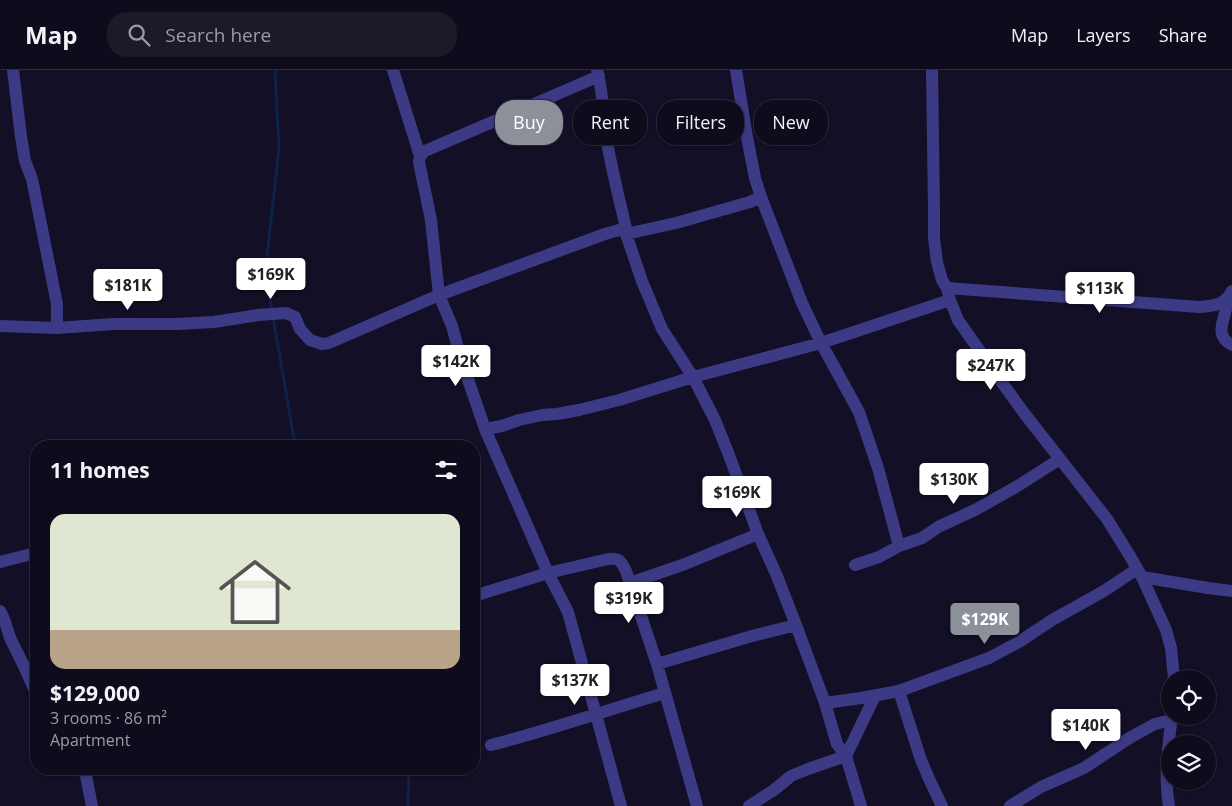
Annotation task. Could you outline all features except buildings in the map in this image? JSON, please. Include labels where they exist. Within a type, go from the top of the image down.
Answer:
[{"type":"street","points":[[13,70],[25,161],[32,179],[57,304],[57,328]]},
{"type":"street","points":[[393,70],[420,156],[419,168],[431,220],[439,295],[452,326],[485,429],[548,572],[568,612],[621,806]]},
{"type":"street","points":[[736,70],[755,178],[761,197],[792,279],[821,343],[860,412],[878,468],[899,546]]},
{"type":"street","points":[[932,70],[934,238],[937,262],[942,280],[958,320],[1024,413],[1107,519],[1139,573],[1166,630],[1172,648],[1173,670]]},
{"type":"street","points":[[420,156],[425,151],[598,73],[612,166],[626,231],[642,281],[662,328],[693,377],[715,420],[758,534],[796,625],[838,744],[846,756],[861,806]]},
{"type":"street","points":[[0,326],[57,328],[113,324],[176,324],[214,322],[286,313],[295,317],[300,329],[310,340],[322,344],[330,343],[439,295],[605,234],[676,222],[750,202],[761,197]]},
{"type":"street","points":[[485,429],[542,415],[580,410],[693,377],[821,343],[948,294],[1199,307],[1212,306],[1230,295]]},
{"type":"street","points":[[1230,295],[1221,329],[1224,340],[1232,345]]},
{"type":"street","points":[[855,565],[880,557],[899,546],[922,538],[938,527],[975,510],[1016,487],[1060,459]]},
{"type":"street","points":[[630,583],[685,564],[758,534]]},
{"type":"street","points":[[0,562],[30,554]]},
{"type":"street","points":[[480,594],[548,572],[613,558],[621,562],[657,664],[697,806]]},
{"type":"street","points":[[825,703],[899,691],[989,658],[1019,642],[1052,620],[1139,573],[1208,588],[1232,591]]},
{"type":"street","points":[[0,611],[11,640],[17,649],[30,680]]},
{"type":"street","points":[[657,664],[796,625]]},
{"type":"street","points":[[899,691],[922,760],[942,806]]},
{"type":"street","points":[[491,745],[554,728],[665,693]]},
{"type":"street","points":[[750,806],[791,776],[846,756],[876,696]]},
{"type":"street","points":[[1010,806],[1041,787],[1084,768],[1131,737],[1161,722]]},
{"type":"street","points":[[1169,806],[1167,776],[1171,725]]},
{"type":"street","points":[[86,775],[92,806]]},
{"type":"waterway","points":[[272,310],[265,274],[279,148],[275,70]]},
{"type":"waterway","points":[[273,317],[294,440]]},
{"type":"waterway","points":[[408,806],[409,775]]}]
